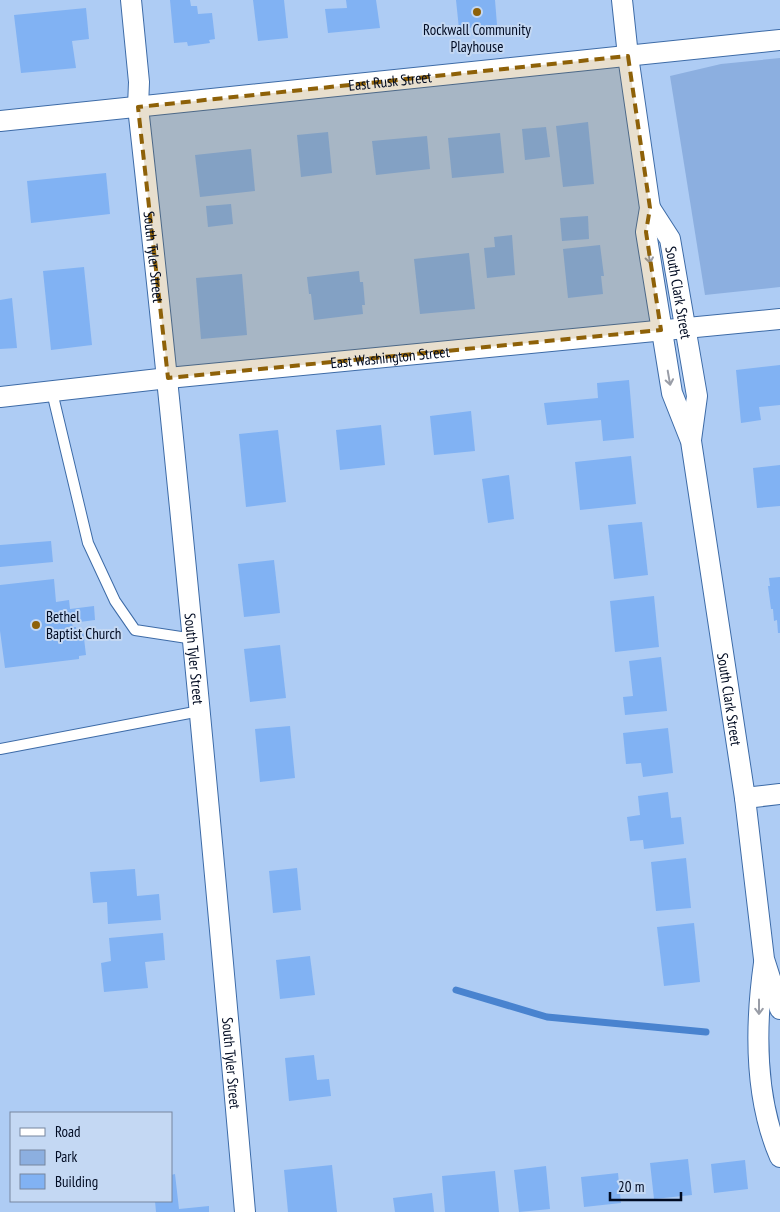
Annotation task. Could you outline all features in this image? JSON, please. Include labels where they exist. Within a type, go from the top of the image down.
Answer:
[{"type":"street","name":"South Tyler Street","points":[[131,0],[139,82],[138,107],[194,639],[245,1212]]},
{"type":"street","name":"South Clark Street","points":[[622,0],[628,56],[650,208],[646,232],[661,330],[672,393],[691,441],[745,798],[764,959],[780,1009]]},
{"type":"street","name":"East Rusk Street","points":[[0,121],[780,40]]},
{"type":"street","name":"South Clark Street","points":[[650,208],[670,239],[686,328],[697,396],[691,441]]},
{"type":"street","name":"East Washington Street","points":[[0,397],[168,378],[780,319]]},
{"type":"street","points":[[745,798],[780,794]]},
{"type":"street","name":"South Clark Street","points":[[764,959],[759,998],[759,1058],[764,1103],[780,1157]]},
{"type":"lane","points":[[52,392],[88,543],[115,601],[135,630],[194,639]]},
{"type":"lane","points":[[0,749],[200,711]]},
{"type":"highlighted area","points":[[628,56],[650,208],[646,232],[661,330],[168,378],[138,107]]},
{"type":"green space","points":[[780,58],[780,287],[705,295],[670,76],[721,64]]},
{"type":"building","points":[[170,0],[190,0],[191,6],[197,6],[198,14],[212,13],[215,39],[209,40],[210,43],[188,46],[187,42],[174,43]]},
{"type":"building","points":[[253,0],[284,0],[288,38],[258,41]]},
{"type":"building","points":[[346,0],[376,0],[380,28],[328,33],[325,9],[347,8]]},
{"type":"building","name":"Rockwall Community Playhouse","points":[[456,0],[495,0],[497,25],[459,29]]},
{"type":"building","points":[[86,8],[89,39],[72,41],[76,68],[21,73],[14,15]]},
{"type":"building","points":[[588,122],[594,184],[563,187],[556,126]]},
{"type":"building","points":[[546,127],[550,157],[525,160],[522,129]]},
{"type":"building","points":[[328,132],[332,173],[301,177],[297,135]]},
{"type":"building","points":[[500,133],[504,173],[452,178],[448,138]]},
{"type":"building","points":[[427,136],[430,169],[376,175],[372,141]]},
{"type":"building","points":[[251,149],[255,191],[200,197],[195,155]]},
{"type":"building","points":[[106,173],[110,214],[31,223],[27,181]]},
{"type":"building","points":[[231,204],[233,224],[208,227],[206,206]]},
{"type":"building","points":[[588,216],[589,239],[562,241],[560,218]]},
{"type":"building","points":[[512,235],[515,275],[487,278],[484,248],[495,247],[494,237]]},
{"type":"building","points":[[600,245],[604,276],[601,276],[603,294],[568,298],[563,249]]},
{"type":"building","points":[[469,253],[475,309],[420,314],[414,259]]},
{"type":"building","points":[[84,267],[92,345],[51,350],[43,271]]},
{"type":"building","points":[[359,271],[360,282],[363,282],[365,305],[362,305],[363,314],[314,320],[307,277]]},
{"type":"building","points":[[242,274],[247,335],[201,339],[196,278]]},
{"type":"building","points":[[12,298],[17,348],[0,349],[0,300]]},
{"type":"building","points":[[780,365],[780,405],[759,407],[761,420],[741,423],[736,370]]},
{"type":"building","points":[[629,380],[634,438],[603,441],[601,420],[547,425],[544,403],[598,398],[597,383]]},
{"type":"building","points":[[471,411],[475,451],[434,455],[430,416]]},
{"type":"building","points":[[381,425],[385,465],[340,470],[336,430]]},
{"type":"building","points":[[278,430],[286,502],[246,507],[239,434]]},
{"type":"building","points":[[631,456],[636,504],[580,510],[575,462]]},
{"type":"building","points":[[780,465],[780,506],[757,508],[753,468]]},
{"type":"building","points":[[509,475],[514,519],[488,523],[482,479]]},
{"type":"building","points":[[642,522],[648,575],[614,579],[608,525]]},
{"type":"building","points":[[51,541],[53,562],[0,567],[0,545]]},
{"type":"building","points":[[274,560],[280,613],[244,617],[238,564]]},
{"type":"building","points":[[780,577],[780,633],[778,633],[777,620],[774,621],[773,609],[771,609],[768,586],[770,586],[769,578]]},
{"type":"building","name":"Bethel Baptist Church","points":[[54,579],[56,602],[69,600],[70,609],[94,606],[95,620],[72,623],[73,627],[76,627],[76,631],[83,630],[86,655],[79,656],[79,659],[5,668],[0,631],[0,585]]},
{"type":"building","points":[[654,596],[659,647],[615,652],[610,601]]},
{"type":"building","points":[[280,645],[286,698],[250,702],[244,649]]},
{"type":"building","points":[[661,657],[667,711],[625,715],[623,697],[633,696],[629,661]]},
{"type":"building","points":[[290,726],[295,778],[260,782],[255,729]]},
{"type":"building","points":[[668,728],[673,773],[643,777],[641,763],[626,764],[623,733]]},
{"type":"building","points":[[668,792],[671,818],[681,817],[684,844],[644,849],[643,840],[630,841],[627,817],[640,815],[638,796]]},
{"type":"building","points":[[686,858],[691,908],[656,911],[651,862]]},
{"type":"building","points":[[297,868],[301,910],[273,913],[269,871]]},
{"type":"building","points":[[135,869],[137,896],[159,894],[161,920],[108,924],[107,902],[93,903],[90,872]]},
{"type":"building","points":[[694,923],[700,982],[664,986],[657,927]]},
{"type":"building","points":[[163,933],[165,960],[145,962],[148,988],[104,992],[101,963],[111,961],[109,938]]},
{"type":"building","points":[[310,956],[315,995],[280,999],[276,960]]},
{"type":"building","points":[[314,1055],[317,1080],[329,1079],[331,1096],[289,1101],[285,1058]]},
{"type":"building","points":[[688,1159],[692,1195],[654,1199],[650,1163]]},
{"type":"building","points":[[745,1160],[748,1189],[714,1193],[711,1164]]},
{"type":"building","points":[[332,1165],[337,1212],[288,1212],[284,1170]]},
{"type":"building","points":[[546,1166],[550,1209],[519,1212],[514,1170]]},
{"type":"building","points":[[495,1171],[499,1212],[445,1212],[442,1176]]},
{"type":"building","points":[[618,1173],[621,1203],[584,1207],[581,1177]]},
{"type":"building","points":[[175,1174],[179,1209],[209,1206],[209,1212],[156,1212],[155,1202],[172,1202],[172,1175]]},
{"type":"building","points":[[432,1193],[434,1212],[395,1212],[393,1198]]},
{"type":"waterway","points":[[456,990],[547,1017],[706,1032]]},
{"type":"place","name":"Rockwall Community Playhouse","points":[[477,12]]},
{"type":"place","name":"Bethel Baptist Church","points":[[36,625]]}]
